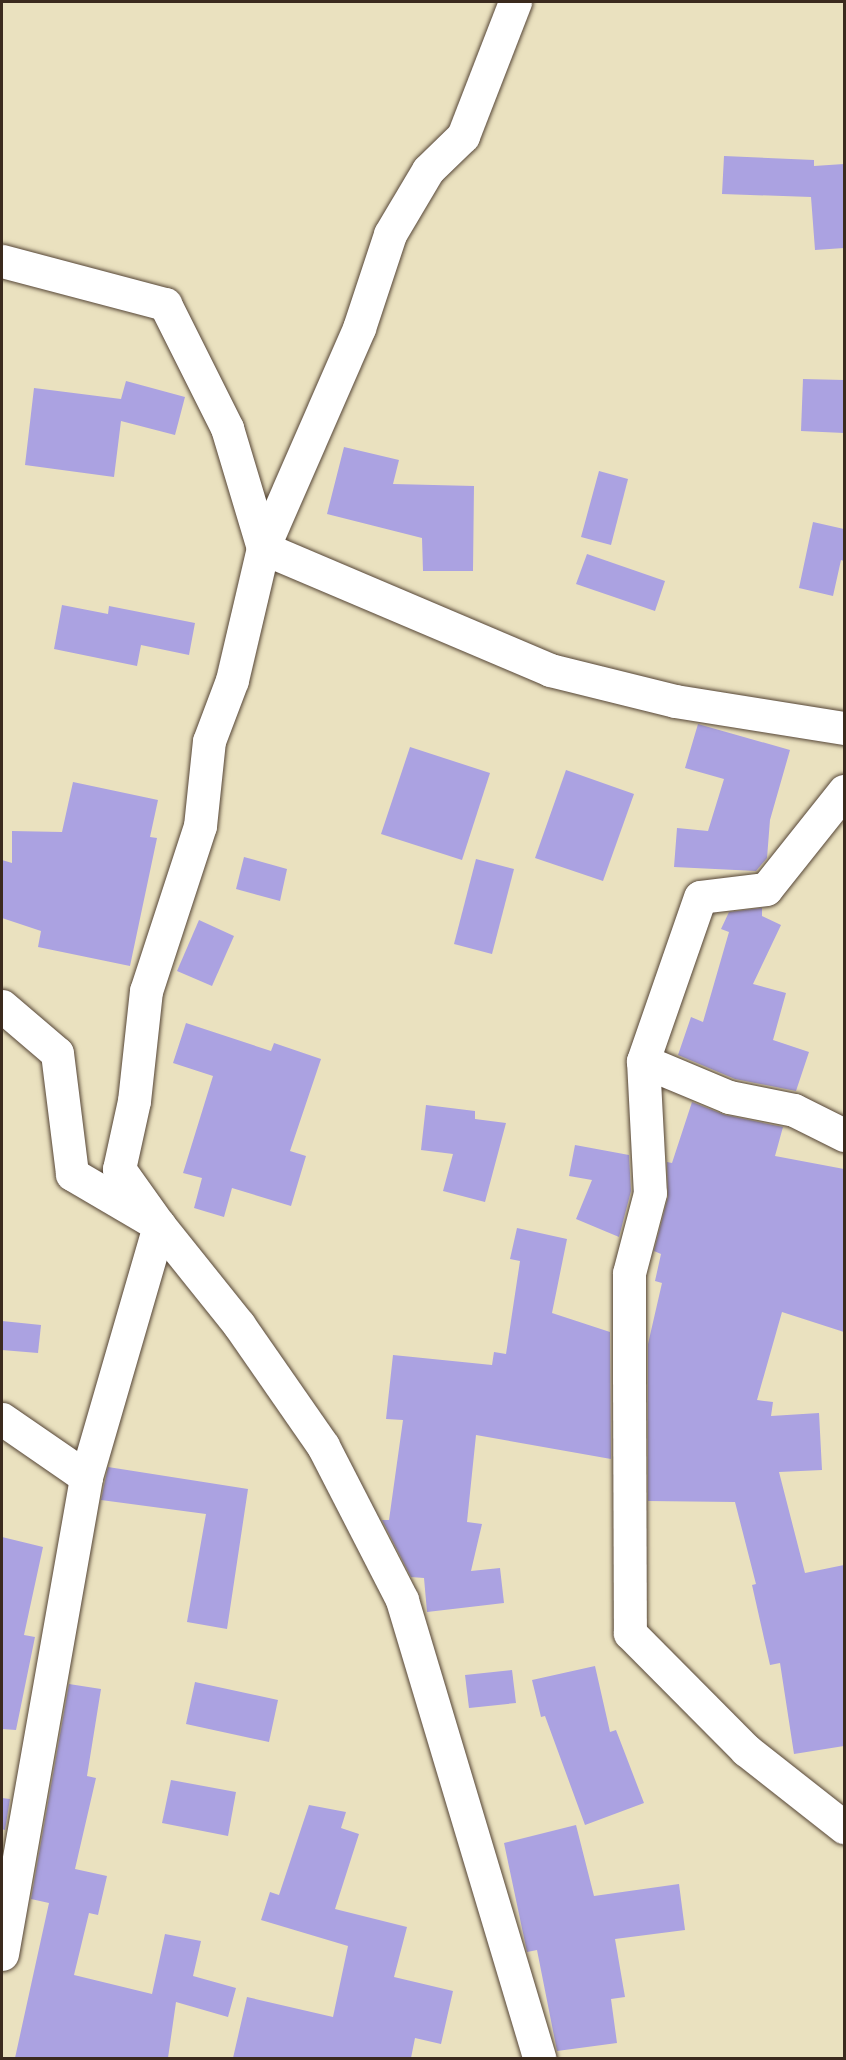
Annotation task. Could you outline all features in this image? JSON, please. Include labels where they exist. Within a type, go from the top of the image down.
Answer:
[{"type":"street","points":[[515,2],[463,136],[428,170],[390,234],[359,328],[263,548],[232,680],[209,741],[200,826],[146,991],[134,1101],[119,1168],[159,1225],[239,1326],[323,1446],[402,1600],[539,2058]]},
{"type":"street","points":[[2,261],[165,304],[227,428],[263,548]]},
{"type":"street","points":[[263,548],[550,670],[675,701],[844,729]]},
{"type":"street","points":[[844,790],[766,888],[700,897],[643,1061],[650,1193],[629,1273],[630,1633],[746,1750],[844,1827]]},
{"type":"street","points":[[2,1006],[57,1053],[72,1174],[159,1225]]},
{"type":"street","points":[[643,1061],[729,1097],[794,1110],[844,1135]]},
{"type":"street","points":[[2,1954],[86,1477],[159,1225]]},
{"type":"street","points":[[2,1419],[86,1477]]},
{"type":"building","points":[[724,156],[814,160],[814,166],[844,164],[844,248],[815,250],[811,197],[722,194]]},
{"type":"building","points":[[803,379],[844,380],[844,433],[801,431]]},
{"type":"building","points":[[126,381],[185,397],[175,435],[121,421],[114,477],[25,465],[34,388],[121,399]]},
{"type":"building","points":[[344,447],[399,460],[393,484],[474,486],[473,571],[423,571],[422,538],[327,514]]},
{"type":"building","points":[[599,471],[628,479],[611,545],[581,537]]},
{"type":"building","points":[[813,522],[844,529],[844,561],[841,560],[833,596],[799,588]]},
{"type":"building","points":[[587,554],[665,581],[655,611],[576,584]]},
{"type":"building","points":[[62,605],[108,614],[109,606],[195,623],[189,655],[141,645],[137,666],[54,649]]},
{"type":"building","points":[[698,724],[790,750],[770,820],[767,858],[756,871],[674,867],[677,828],[708,831],[724,779],[685,768]]},
{"type":"building","points":[[410,747],[490,773],[462,860],[381,834]]},
{"type":"building","points":[[566,770],[634,794],[603,881],[535,858]]},
{"type":"building","points":[[73,782],[158,800],[150,837],[157,838],[130,966],[38,947],[41,931],[2,918],[2,860],[12,863],[12,831],[62,832]]},
{"type":"building","points":[[244,857],[287,869],[280,901],[236,889]]},
{"type":"building","points":[[476,859],[514,869],[492,954],[454,944]]},
{"type":"building","points":[[762,908],[762,916],[781,925],[753,984],[786,993],[773,1040],[809,1052],[796,1091],[735,1079],[678,1055],[691,1017],[703,1022],[729,932],[721,929],[729,912]]},
{"type":"building","points":[[199,920],[234,936],[212,986],[177,971]]},
{"type":"building","points":[[186,1023],[271,1051],[274,1043],[321,1059],[290,1151],[306,1156],[291,1206],[232,1188],[224,1217],[194,1208],[202,1178],[183,1173],[213,1076],[173,1063]]},
{"type":"building","points":[[692,1102],[725,1115],[783,1127],[775,1156],[844,1169],[844,1332],[782,1312],[757,1400],[773,1402],[771,1416],[819,1413],[822,1470],[779,1472],[805,1573],[844,1565],[844,1746],[794,1754],[780,1663],[770,1665],[752,1585],[756,1584],[735,1502],[648,1501],[648,1344],[662,1283],[655,1281],[661,1254],[654,1251],[668,1197],[667,1162],[672,1163]]},
{"type":"building","points":[[426,1105],[475,1111],[475,1119],[506,1123],[485,1202],[443,1191],[453,1154],[421,1150]]},
{"type":"building","points":[[575,1145],[629,1155],[631,1191],[619,1237],[576,1219],[592,1180],[569,1176]]},
{"type":"building","points":[[517,1228],[567,1239],[552,1313],[610,1332],[611,1459],[476,1435],[467,1522],[482,1524],[471,1571],[500,1568],[504,1603],[427,1612],[424,1578],[411,1577],[382,1520],[389,1520],[403,1420],[386,1419],[393,1355],[492,1365],[494,1352],[506,1354],[520,1261],[510,1259]]},
{"type":"building","points":[[2,1321],[41,1325],[38,1353],[2,1350]]},
{"type":"building","points":[[108,1467],[248,1489],[227,1629],[187,1622],[206,1514],[101,1500]]},
{"type":"building","points":[[2,1537],[43,1547],[24,1635],[35,1637],[16,1730],[2,1729]]},
{"type":"building","points":[[595,1666],[610,1732],[616,1730],[644,1803],[585,1825],[545,1716],[541,1717],[532,1680]]},
{"type":"building","points":[[512,1670],[516,1703],[469,1708],[465,1675]]},
{"type":"building","points":[[195,1682],[278,1700],[269,1742],[186,1724]]},
{"type":"building","points":[[69,1684],[101,1689],[87,1776],[96,1778],[75,1869],[107,1876],[98,1915],[89,1913],[74,1975],[152,1994],[165,1934],[201,1941],[193,1976],[236,1988],[228,2017],[176,2002],[168,2058],[15,2058],[49,1903],[31,1899]]},
{"type":"building","points":[[171,1780],[236,1792],[228,1836],[162,1823]]},
{"type":"building","points":[[2,1798],[10,1799],[5,1830],[2,1829]]},
{"type":"building","points":[[309,1805],[346,1812],[341,1828],[359,1834],[335,1909],[407,1927],[394,1977],[453,1991],[441,2044],[415,2038],[411,2058],[233,2058],[247,1997],[333,2017],[348,1946],[261,1920],[270,1892],[279,1895]]},
{"type":"building","points":[[576,1825],[594,1896],[679,1884],[685,1930],[615,1939],[625,1997],[611,1999],[617,2043],[557,2051],[537,1950],[527,1952],[504,1843]]}]
